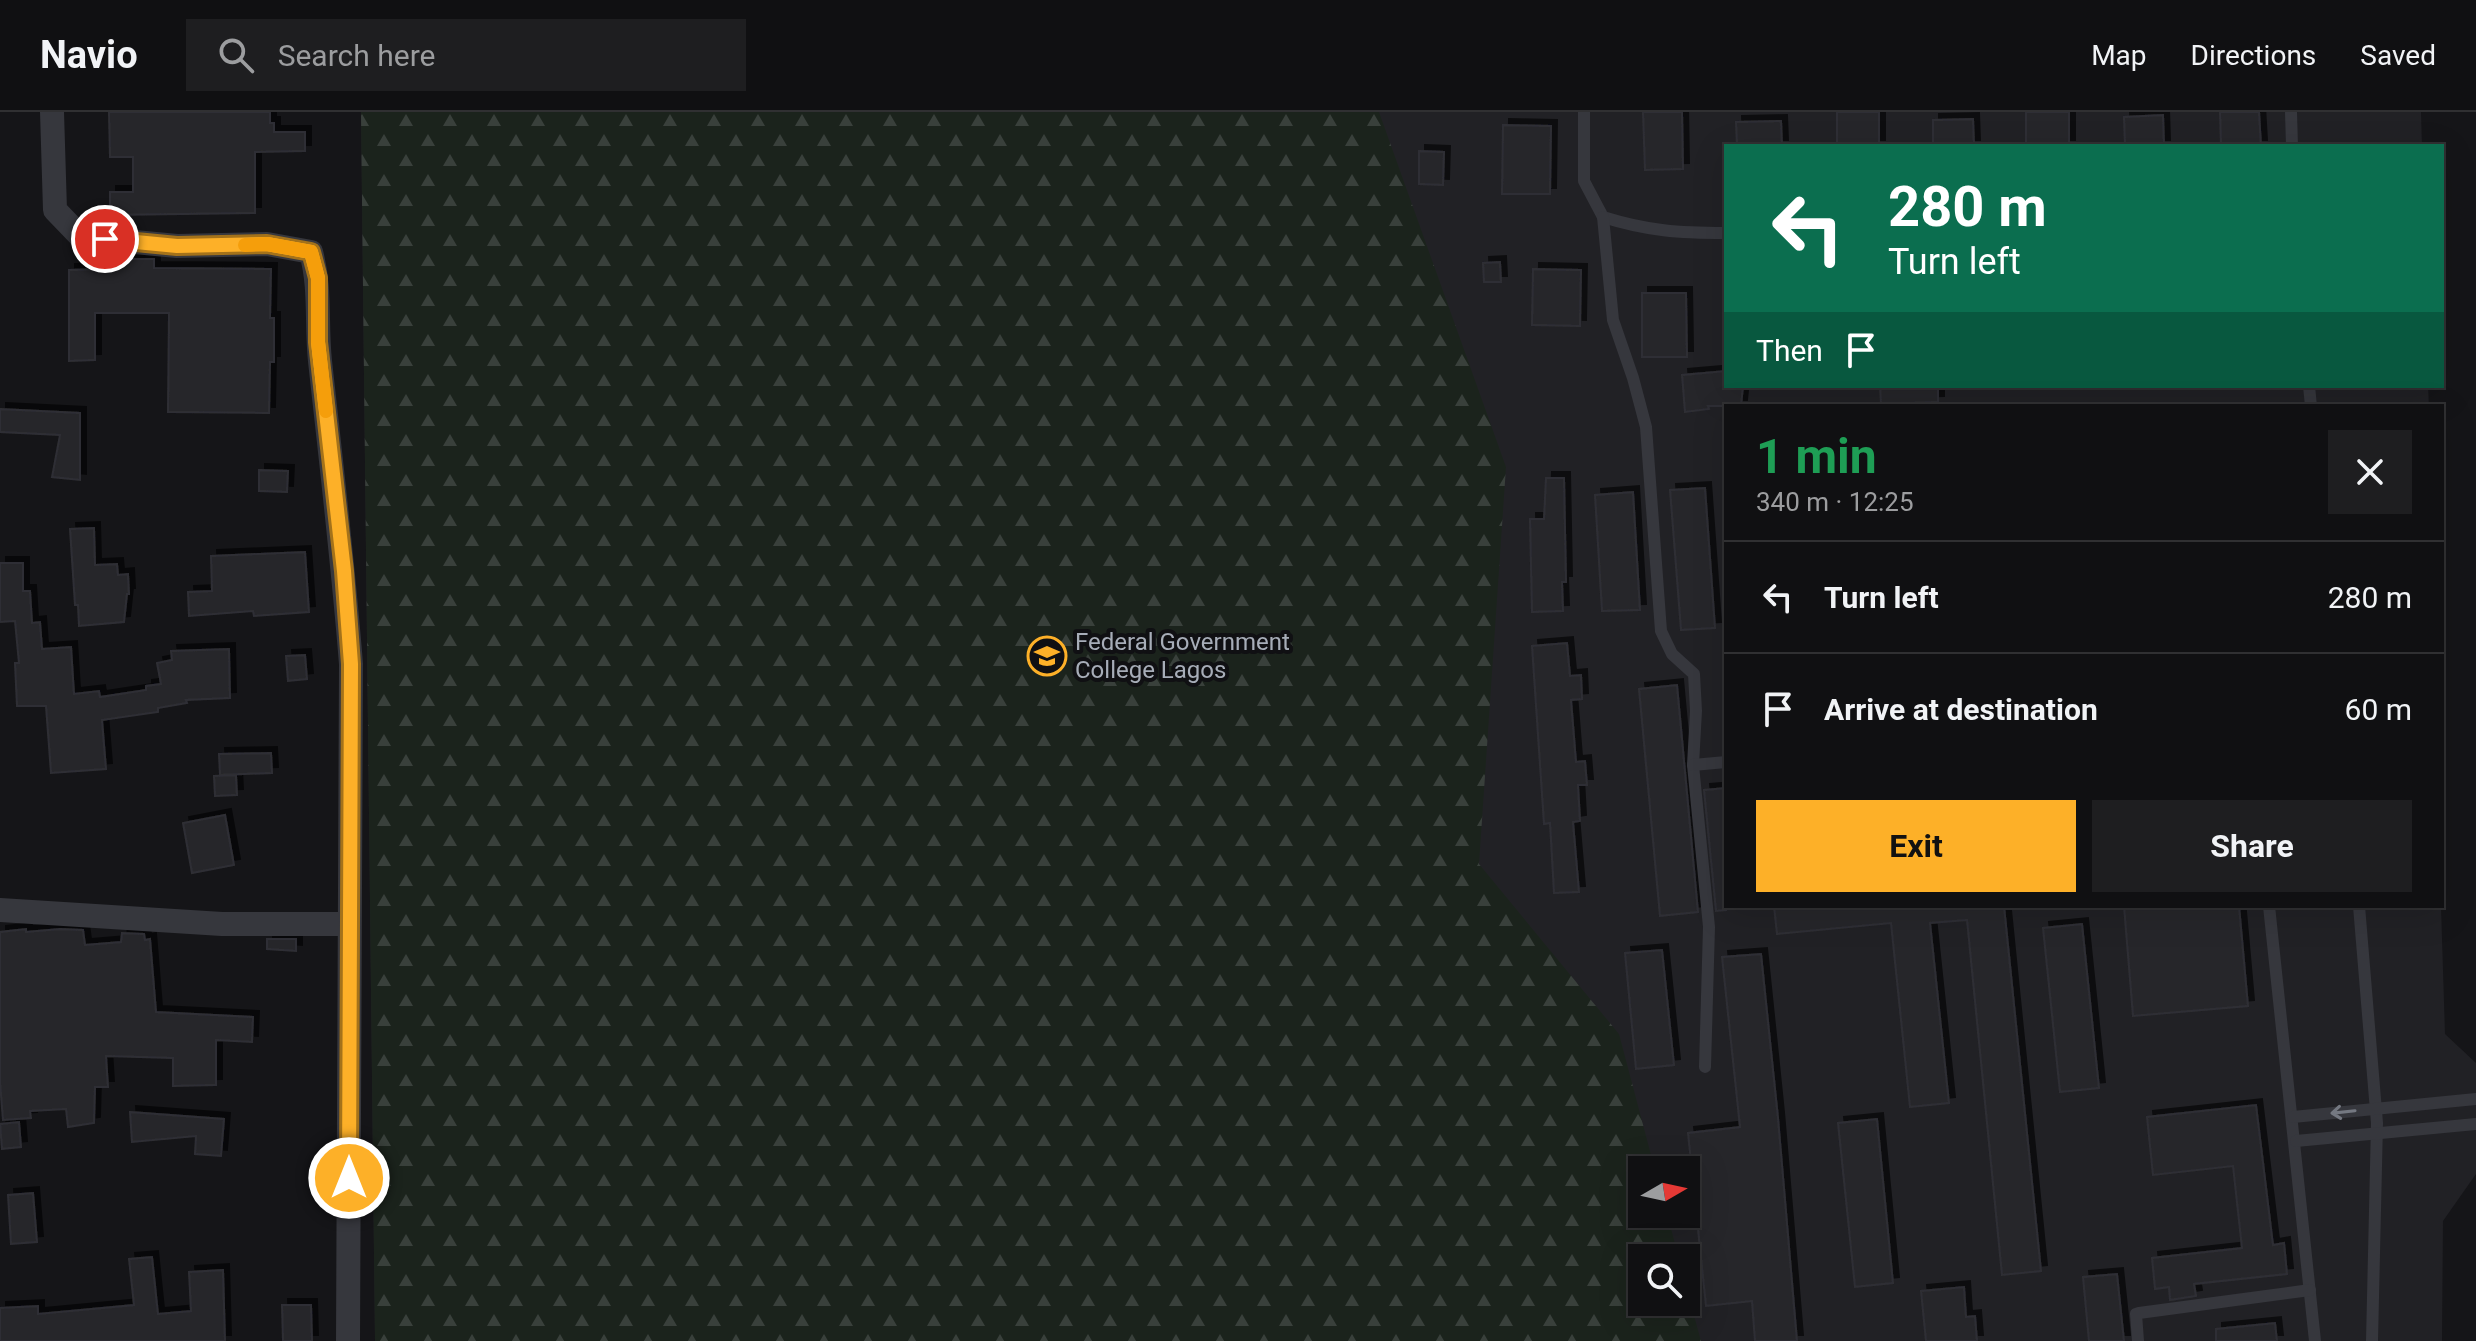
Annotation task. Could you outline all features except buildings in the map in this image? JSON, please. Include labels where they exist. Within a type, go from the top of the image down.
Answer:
[{"type":"street","points":[[52,112],[55,210],[81,237],[177,246],[267,244],[311,252],[318,278],[318,342],[344,571],[351,664],[348,1341]]},
{"type":"street","points":[[0,910],[222,924],[349,924]]},
{"type":"lane","points":[[1584,112],[1584,181],[1603,217],[1613,320],[1646,427],[1661,631],[1672,654],[1694,674],[1696,711],[1693,765],[1709,927],[1705,1067]]},
{"type":"lane","points":[[2291,112],[2292,144]]},
{"type":"lane","points":[[1603,217],[1671,233],[1724,233]]},
{"type":"lane","points":[[1693,765],[1724,762]]},
{"type":"lane","points":[[2269,908],[2315,1341]]},
{"type":"lane","points":[[2359,908],[2377,1134],[2372,1341]]},
{"type":"lane","points":[[2293,1117],[2476,1099]]},
{"type":"lane","points":[[2296,1141],[2476,1124]]},
{"type":"lane","points":[[2138,1341],[2136,1314],[2139,1313],[2310,1290]]},
{"type":"shaded area","name":"Federal Government College Lagos","points":[[361,112],[2421,112],[2422,144],[1724,144],[1724,388],[2428,388],[2429,404],[1724,404],[1724,908],[2441,908],[2445,1034],[2476,1063],[2476,1174],[2443,1221],[2442,1341],[375,1341]]},
{"type":"green space","name":"Federal Government College Lagos","points":[[361,112],[1379,112],[1506,467],[1479,864],[1619,1034],[1651,1156],[1628,1156],[1628,1228],[1671,1228],[1675,1244],[1628,1244],[1628,1316],[1694,1316],[1701,1341],[375,1341]]},
{"type":"slow traffic","points":[[245,245],[267,244],[311,252],[318,278],[318,342],[326,411]]},
{"type":"place","name":"Federal Government College Lagos","points":[[1047,656]]},
{"type":"route","points":[[105,239],[177,246],[267,244],[311,252],[318,278],[318,342],[344,571],[351,664],[349,1178]]}]
